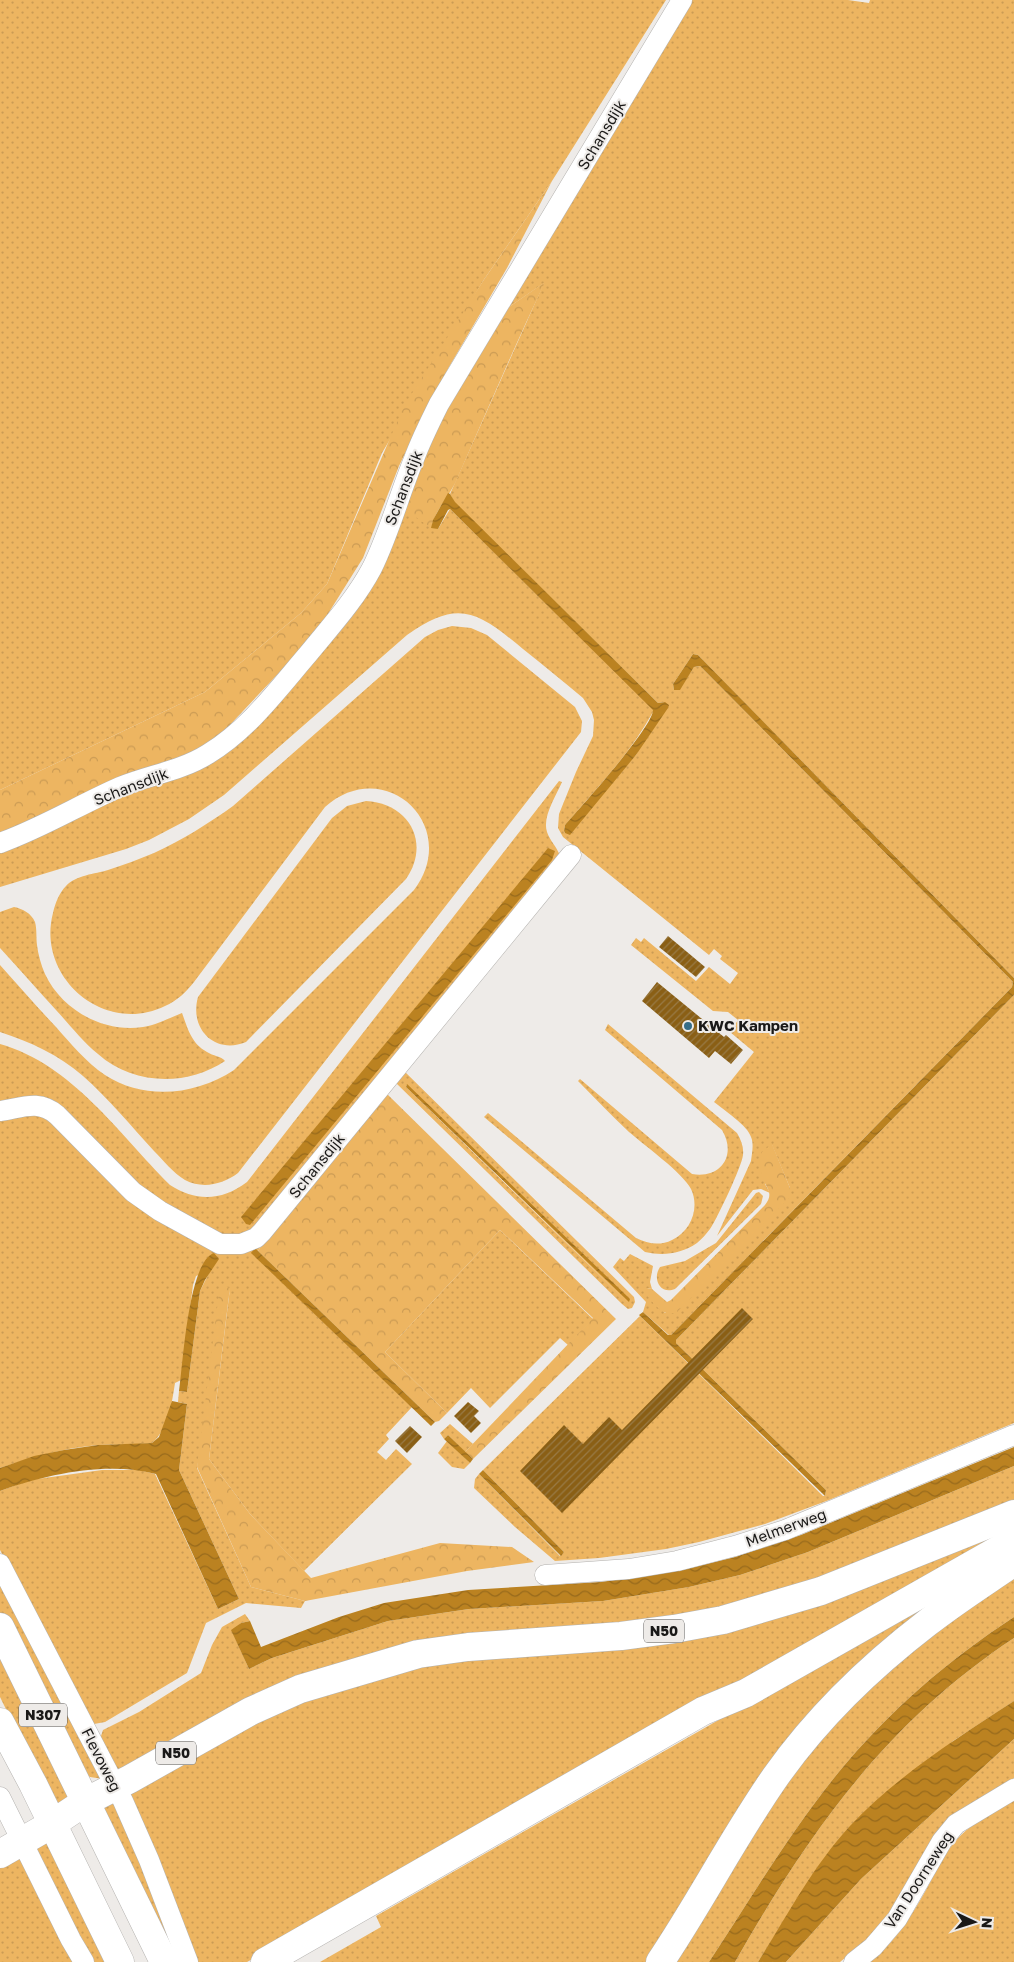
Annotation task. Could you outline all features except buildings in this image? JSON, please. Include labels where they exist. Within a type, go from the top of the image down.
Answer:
[{"type":"highway","name":"N50","points":[[11,1847],[52,1824],[84,1802],[115,1787],[251,1711],[317,1683],[418,1654],[468,1647],[621,1636],[674,1630],[724,1620],[822,1591],[1014,1514]]},
{"type":"highway","points":[[264,1962],[703,1711],[746,1693],[1014,1541]]},
{"type":"highway","points":[[660,1962],[726,1852],[777,1775],[818,1724],[868,1672],[928,1622],[1014,1562]]},
{"type":"highway","name":"N307","points":[[0,1627],[84,1802],[164,1962]]},
{"type":"highway","points":[[284,1962],[709,1722],[746,1693]]},
{"type":"highway","name":"N307","points":[[0,1722],[120,1962]]},
{"type":"street","name":"Schansdijk","points":[[0,843],[57,819],[120,787],[187,765],[208,755],[228,741],[258,713],[343,612],[360,589],[375,561],[414,458],[439,404],[682,0]]},
{"type":"street","name":"Schansdijk","points":[[0,1111],[29,1105],[47,1108],[57,1115],[133,1192],[151,1206],[220,1244],[234,1245],[248,1242],[262,1232],[571,855]]},
{"type":"street","name":"Melmerweg","points":[[545,1575],[629,1569],[677,1561],[735,1546],[785,1530],[1014,1435]]},
{"type":"street","name":"Flevoweg","points":[[0,1564],[115,1787],[150,1860],[188,1962]]},
{"type":"street","name":"Van Doorneweg","points":[[854,1962],[873,1946],[896,1919],[942,1841],[956,1824],[1014,1789]]},
{"type":"street","points":[[0,1797],[11,1847],[84,1962]]},
{"type":"green space","points":[[0,0],[666,0],[552,181],[483,281],[382,453],[327,584],[301,613],[205,692],[0,790]]},
{"type":"green space","points":[[690,0],[848,0],[869,3],[870,0],[1014,0],[1014,978],[698,655],[693,654],[673,684],[674,690],[679,690],[694,667],[700,666],[1013,982],[1012,987],[670,1336],[643,1312],[646,1302],[613,1267],[620,1258],[624,1261],[630,1254],[653,1266],[650,1282],[652,1289],[647,1288],[665,1313],[790,1188],[772,1145],[765,1184],[770,1193],[761,1189],[753,1190],[717,1236],[751,1161],[753,1146],[751,1137],[745,1128],[714,1102],[754,1052],[730,1032],[738,1020],[728,1012],[713,1011],[631,945],[636,938],[641,942],[644,938],[696,981],[709,967],[730,984],[738,973],[720,959],[722,956],[714,949],[709,955],[563,837],[558,828],[559,814],[593,736],[594,720],[592,712],[583,698],[507,636],[493,626],[468,614],[455,613],[441,616],[425,623],[407,635],[224,795],[189,819],[149,840],[126,849],[0,887],[0,850],[275,704],[403,508],[438,529],[450,509],[653,709],[644,727],[623,757],[565,825],[565,833],[636,755],[665,702],[658,703],[454,502],[450,494],[544,283],[509,307]]},
{"type":"green space","points":[[552,181],[507,268],[426,410],[399,466],[363,558],[326,617],[292,659],[227,728],[202,749],[0,833],[0,790],[205,692],[301,613],[327,584],[404,406],[483,281]]},
{"type":"green space","points":[[545,282],[457,479],[436,514],[431,528],[403,508],[435,430],[509,307]]},
{"type":"green space","points":[[452,626],[471,628],[487,635],[575,707],[582,721],[581,732],[238,1173],[219,1183],[205,1185],[185,1180],[168,1166],[102,1094],[74,1068],[44,1050],[0,1032],[0,965],[85,1059],[105,1075],[120,1083],[137,1089],[170,1092],[203,1085],[234,1070],[414,890],[426,866],[429,843],[423,822],[410,805],[392,793],[371,789],[348,793],[325,807],[191,986],[169,1004],[142,1013],[119,1013],[98,1007],[80,995],[65,978],[55,959],[50,937],[53,913],[59,895],[75,879],[114,868],[154,853],[224,813],[425,637],[438,630]]},
{"type":"green space","points":[[559,781],[562,782],[550,807],[546,826],[548,835],[560,856],[258,1228],[228,1238],[155,1200],[61,1110],[0,1104],[0,1044],[26,1054],[72,1084],[113,1123],[170,1185],[180,1191],[199,1197],[219,1196],[238,1188],[247,1182]]},
{"type":"green space","points":[[366,801],[381,803],[394,809],[412,827],[416,839],[416,852],[413,865],[406,879],[246,1042],[224,1045],[215,1042],[201,1029],[197,1019],[198,997],[332,818],[347,806]]},
{"type":"green space","points":[[14,907],[26,912],[35,922],[38,952],[45,974],[52,987],[73,1008],[99,1022],[128,1028],[153,1025],[182,1013],[197,1044],[207,1052],[225,1061],[194,1075],[160,1079],[143,1077],[127,1072],[98,1054],[81,1038],[0,948],[0,912]]},
{"type":"green space","points":[[1014,995],[1014,1423],[829,1500],[765,1524],[666,1549],[599,1558],[555,1561],[515,1527],[474,1488],[475,1479],[479,1474],[560,1556],[564,1552],[483,1470],[640,1316],[825,1496],[826,1490],[676,1343],[676,1340]]},
{"type":"green space","points":[[608,1024],[737,1133],[742,1144],[742,1161],[713,1223],[707,1233],[697,1243],[685,1250],[665,1254],[645,1252],[484,1117],[488,1113],[636,1238],[658,1244],[668,1242],[679,1236],[689,1225],[694,1211],[694,1196],[687,1182],[663,1159],[629,1132],[578,1081],[580,1079],[692,1174],[702,1175],[711,1173],[724,1163],[728,1148],[726,1139],[722,1130],[605,1030]]},
{"type":"green space","points":[[403,1070],[634,1297],[635,1302],[632,1308],[628,1309],[622,1304],[396,1083]],"holes":[[[406,1085],[627,1302],[406,1087]]]},
{"type":"green space","points":[[386,1093],[616,1319],[473,1459],[465,1452],[593,1318],[500,1230],[385,1352],[447,1413],[439,1421],[435,1422],[258,1251],[267,1237]]},
{"type":"green space","points":[[39,1112],[210,1247],[267,1237],[258,1251],[255,1249],[252,1253],[412,1407],[386,1435],[389,1439],[377,1452],[386,1460],[396,1449],[412,1464],[304,1571],[250,1514],[209,1459],[230,1288],[197,1468],[251,1587],[305,1601],[301,1608],[246,1603],[206,1623],[187,1673],[105,1722],[94,1724],[0,1550],[0,1491],[30,1480],[102,1470],[139,1470],[155,1474],[218,1609],[239,1599],[179,1470],[187,1404],[178,1402],[179,1391],[187,1392],[200,1291],[210,1271],[196,1276],[193,1285],[181,1380],[175,1383],[166,1424],[152,1443],[73,1448],[0,1468],[0,1118]]},
{"type":"green space","points":[[772,1144],[790,1188],[789,1198],[677,1312],[667,1313],[663,1311],[655,1305],[644,1290],[647,1288],[652,1289],[667,1302],[671,1300],[765,1205],[769,1192],[762,1177],[761,1159],[762,1152]]},
{"type":"green space","points":[[759,1192],[763,1196],[761,1204],[675,1289],[665,1290],[659,1285],[657,1276],[660,1267],[685,1261],[716,1243],[756,1193]]},
{"type":"green space","points":[[500,1230],[593,1319],[568,1345],[560,1338],[490,1408],[471,1388],[447,1413],[385,1352]]},
{"type":"green space","points":[[220,1285],[230,1287],[209,1459],[250,1514],[311,1578],[440,1543],[512,1547],[534,1562],[467,1571],[305,1601],[251,1587],[197,1467]]},
{"type":"green space","points":[[450,1424],[473,1444],[465,1452],[448,1435],[444,1439],[440,1433]]},
{"type":"green space","points":[[447,1441],[470,1463],[464,1469],[452,1467],[438,1453]]},
{"type":"green space","points":[[1014,1466],[1014,1508],[733,1615],[444,1645],[118,1776],[100,1739],[103,1730],[139,1712],[201,1673],[212,1645],[222,1627],[245,1614],[250,1621],[241,1623],[232,1631],[249,1669],[272,1658],[388,1621],[469,1609],[603,1601],[689,1587],[740,1575],[808,1552]]},
{"type":"green space","points":[[1014,1529],[394,1882],[247,1962],[196,1962],[126,1792],[254,1719],[380,1670],[617,1642]]},
{"type":"green space","points":[[1014,1551],[847,1690],[657,1962],[320,1962],[381,1927],[376,1916]]},
{"type":"green space","points":[[0,1576],[103,1779],[84,1774],[0,1614]]},
{"type":"green space","points":[[1014,1576],[1014,1617],[942,1669],[898,1708],[857,1751],[820,1795],[771,1866],[709,1962],[669,1962],[806,1752],[907,1651]]},
{"type":"green space","points":[[1014,1638],[1014,1701],[953,1741],[801,1894],[758,1962],[735,1962],[792,1868],[822,1825],[889,1743],[927,1706],[969,1671]]},
{"type":"green space","points":[[0,1658],[72,1797],[59,1809],[29,1756],[0,1697]]},
{"type":"green space","points":[[1014,1739],[1014,1778],[962,1810],[894,1909],[862,1944],[840,1962],[786,1962],[861,1879]]},
{"type":"green space","points":[[114,1799],[178,1954],[174,1962],[97,1808]]},
{"type":"green space","points":[[1014,1799],[1014,1962],[870,1962],[886,1948],[906,1923],[944,1856],[959,1837],[974,1824]]},
{"type":"green space","points":[[48,1840],[111,1962],[91,1962],[34,1845]]},
{"type":"green space","points":[[21,1852],[77,1962],[0,1962],[0,1864]]},
{"type":"water","points":[[448,493],[658,703],[665,702],[669,705],[636,755],[570,835],[564,831],[565,825],[629,749],[650,719],[653,710],[450,509],[438,529],[431,528],[433,520]]},
{"type":"water","points":[[693,654],[698,655],[703,660],[1014,978],[1014,995],[676,1340],[676,1343],[826,1490],[825,1496],[639,1315],[643,1312],[668,1335],[671,1335],[1012,987],[1013,982],[700,666],[694,667],[680,690],[674,690],[673,684]]},
{"type":"water","points":[[548,848],[555,851],[552,860],[250,1225],[246,1224],[241,1217]]},
{"type":"water","points":[[407,1084],[630,1299],[629,1302],[406,1087]]},
{"type":"water","points":[[255,1248],[435,1422],[431,1426],[251,1253]]},
{"type":"water","points":[[214,1253],[219,1259],[200,1291],[187,1392],[179,1391],[188,1316],[193,1294],[198,1275],[205,1260]]},
{"type":"water","points":[[172,1401],[187,1404],[179,1470],[239,1599],[218,1609],[156,1474],[118,1469],[77,1471],[37,1479],[0,1491],[0,1468],[34,1456],[98,1445],[152,1443],[159,1437]]},
{"type":"water","points":[[448,1435],[473,1459],[470,1463],[444,1439]]},
{"type":"water","points":[[1014,1447],[1014,1466],[808,1552],[740,1575],[689,1587],[603,1601],[469,1609],[388,1621],[272,1658],[249,1669],[231,1630],[241,1623],[250,1621],[261,1647],[339,1617],[384,1603],[468,1590],[601,1582],[686,1569],[735,1557],[801,1535]]},
{"type":"water","points":[[483,1470],[564,1552],[561,1556],[479,1474]]},
{"type":"water","points":[[1014,1617],[1014,1638],[969,1671],[927,1706],[889,1743],[855,1783],[822,1825],[792,1868],[735,1962],[709,1962],[771,1866],[820,1795],[857,1751],[898,1708],[942,1669]]},
{"type":"water","points":[[1014,1701],[1014,1739],[861,1879],[786,1962],[758,1962],[812,1874],[850,1826],[908,1774]]},
{"type":"place","name":"KWC Kampen","points":[[688,1026]]}]
